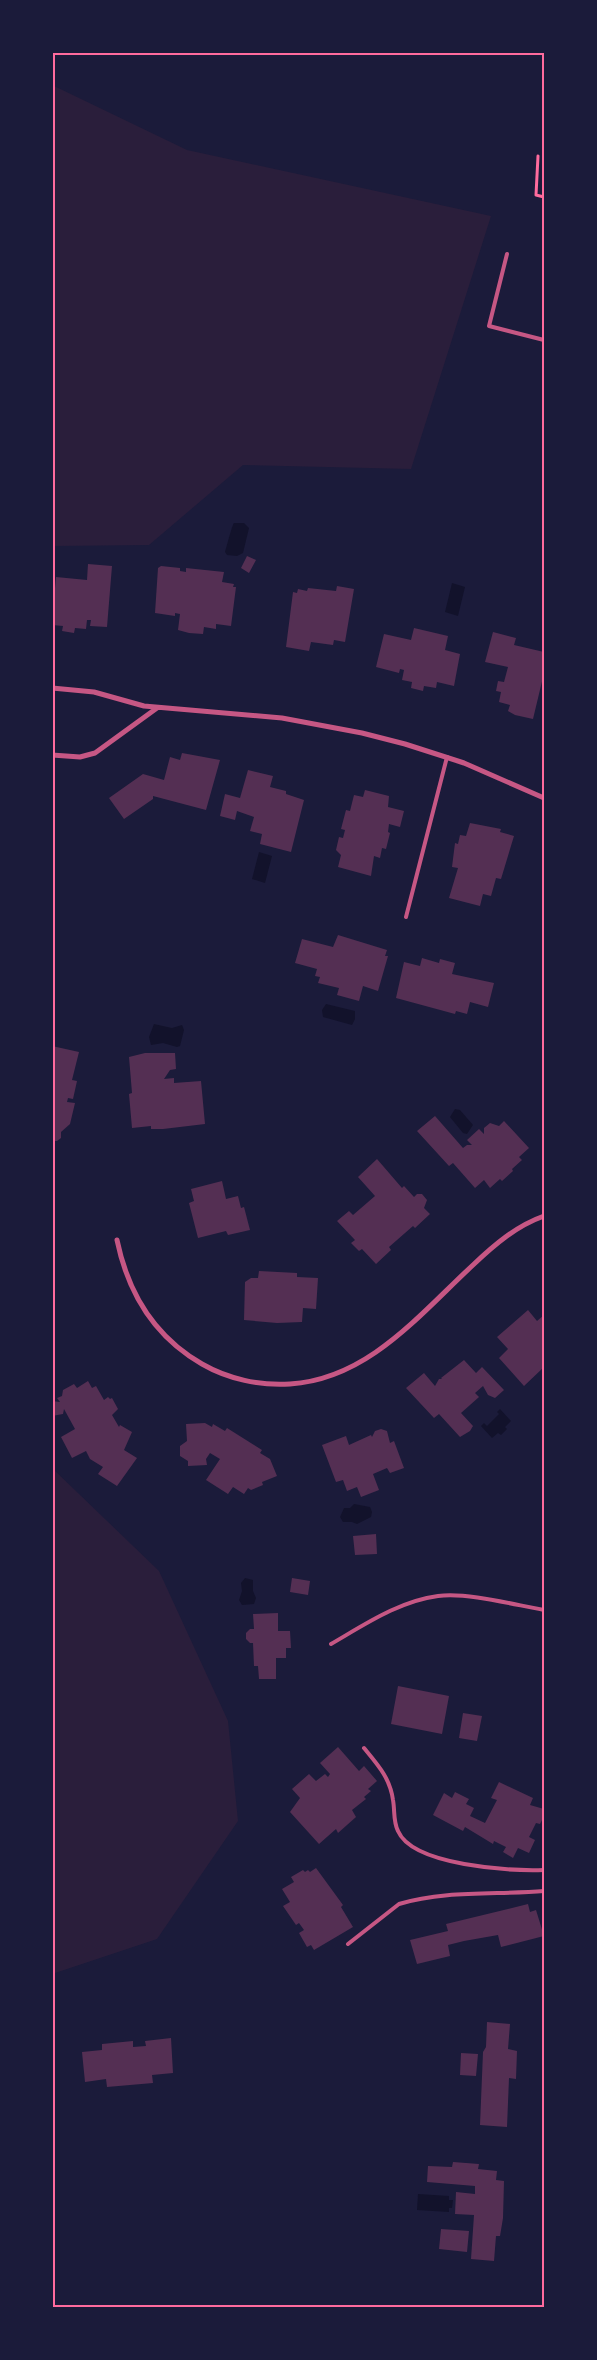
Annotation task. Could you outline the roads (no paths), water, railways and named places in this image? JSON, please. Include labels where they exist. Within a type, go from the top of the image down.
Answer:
[{"type":"street","points":[[52,688],[94,692],[157,707],[241,713],[321,724],[405,744],[447,757],[544,798]]},
{"type":"street","points":[[52,755],[80,757],[95,752],[157,707]]},
{"type":"street","points":[[117,1240],[132,1289],[149,1317],[175,1345],[190,1357],[225,1375],[253,1382],[301,1383],[339,1374],[373,1356],[505,1237],[544,1216]]},
{"type":"lane","points":[[507,254],[489,326],[544,340]]},
{"type":"lane","points":[[406,917],[447,757]]},
{"type":"lane","points":[[331,1644],[396,1609],[439,1596],[472,1598],[544,1610]]},
{"type":"lane","points":[[364,1748],[388,1779],[393,1795],[397,1830],[412,1846],[434,1856],[489,1868],[544,1870]]},
{"type":"lane","points":[[348,1944],[399,1904],[409,1901],[462,1895],[544,1891]]}]
